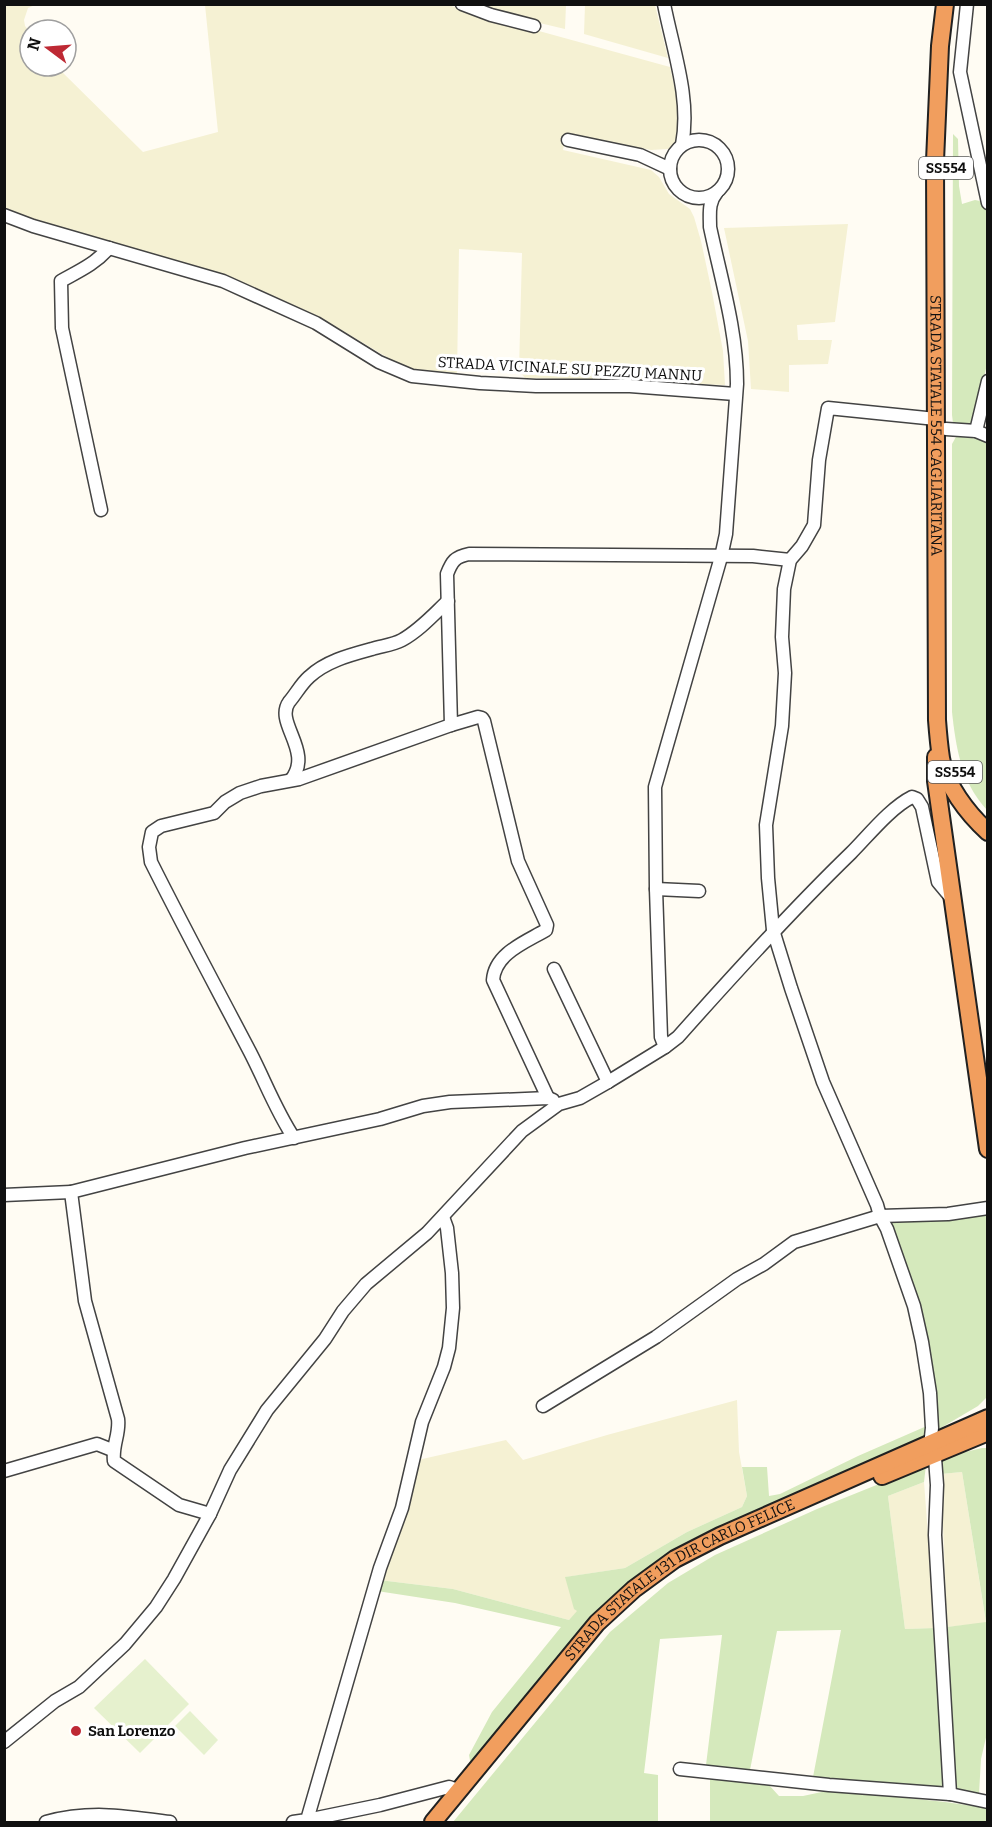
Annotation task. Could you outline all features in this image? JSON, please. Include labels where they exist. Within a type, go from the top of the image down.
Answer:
[{"type":"highway","name":"STRADA STATALE 554 CAGLIARITANA","points":[[945,4],[940,45],[935,142],[947,738],[956,773],[973,802],[987,819]]},
{"type":"highway","name":"STRADA STATALE 554 CAGLIARITANA","points":[[955,4],[947,96],[936,720],[941,760],[953,789],[974,819],[987,832]]},
{"type":"highway","points":[[936,720],[936,781],[987,1149]]},
{"type":"highway","points":[[960,1430],[972,1415],[987,1406]]},
{"type":"highway","name":"STRADA STATALE 131 DIR CARLO FELICE","points":[[433,1822],[597,1623],[634,1589],[675,1559],[720,1536],[987,1418]]},
{"type":"highway","name":"STRADA STATALE 131 DIR CARLO FELICE","points":[[444,1822],[605,1627],[651,1587],[686,1563],[820,1502],[987,1432]]},
{"type":"highway","points":[[950,1448],[987,1445]]},
{"type":"street","points":[[462,4],[490,15],[534,26]]},
{"type":"street","points":[[664,4],[686,108],[686,127],[679,148],[671,162],[670,170],[677,188],[687,195],[694,198],[707,197],[717,192]]},
{"type":"street","points":[[967,4],[960,72],[987,203]]},
{"type":"street","points":[[665,1047],[661,1037],[656,889],[656,787],[726,534],[737,361],[710,227],[709,210],[711,199],[725,182],[728,165],[722,150],[698,132],[686,108]]},
{"type":"street","points":[[568,140],[640,155],[670,170]]},
{"type":"street","points":[[640,155],[679,148],[695,140],[708,141]]},
{"type":"street","points":[[694,198],[710,227]]},
{"type":"street","name":"STRADA VICINALE SU PEZZU MANNU","points":[[4,215],[33,226],[223,281],[316,323],[379,362],[412,376],[480,383],[536,386],[630,386],[735,394]]},
{"type":"street","points":[[101,510],[62,328],[60,298],[61,281],[89,266],[109,248]]},
{"type":"street","points":[[931,1437],[930,1396],[916,1315],[887,1229],[823,1082],[774,930],[768,878],[766,825],[783,726],[784,589],[789,560],[802,546],[814,525],[819,460],[828,408],[941,424],[982,434],[987,381]]},
{"type":"street","points":[[451,725],[447,574],[451,563],[457,557],[469,554],[765,556],[789,560]]},
{"type":"street","points":[[291,780],[298,771],[300,761],[286,716],[287,706],[307,678],[318,669],[341,658],[401,641],[418,629],[448,601]]},
{"type":"street","points":[[294,1138],[278,1114],[264,1078],[151,862],[148,847],[152,832],[161,826],[213,813],[225,802],[261,786],[299,779],[478,717],[484,721],[518,861],[547,925],[546,930],[510,951],[497,967],[493,980],[554,1101]]},
{"type":"street","points":[[4,1195],[71,1192],[245,1148],[380,1119],[423,1106],[450,1102],[554,1101],[580,1098],[678,1037],[774,930],[904,801],[912,797],[917,799],[922,807],[938,882],[954,901]]},
{"type":"street","points":[[656,889],[699,891]]},
{"type":"street","points":[[554,969],[608,1082]]},
{"type":"street","points":[[4,1742],[55,1701],[79,1687],[125,1644],[156,1607],[168,1588],[210,1514],[230,1470],[267,1410],[325,1339],[343,1311],[366,1284],[443,1217],[522,1131],[554,1101]]},
{"type":"street","points":[[71,1192],[85,1301],[118,1419],[119,1427],[112,1450],[114,1461],[179,1505],[210,1514]]},
{"type":"street","points":[[543,1406],[656,1337],[737,1278],[764,1264],[794,1242],[880,1216],[948,1214],[987,1208]]},
{"type":"street","points":[[306,1821],[380,1568],[402,1508],[422,1422],[444,1367],[449,1348],[453,1308],[452,1273],[447,1228],[443,1217]]},
{"type":"street","points":[[4,1471],[97,1444],[112,1450]]},
{"type":"street","points":[[936,1458],[935,1535],[950,1794]]},
{"type":"street","points":[[680,1770],[950,1794],[987,1802]]},
{"type":"street","points":[[293,1822],[380,1805],[449,1787],[459,1791]]},
{"type":"street","points":[[46,1822],[99,1814],[170,1822]]},
{"type":"shaded area","points":[[4,5],[35,5],[28,8],[25,18],[18,18],[18,78],[68,78],[143,152],[218,132],[205,5],[448,5],[670,67],[682,122],[681,137],[676,144],[668,149],[651,150],[566,133],[563,150],[651,170],[659,177],[669,194],[690,209],[701,241],[712,292],[723,351],[725,385],[525,378],[519,371],[522,253],[459,249],[457,375],[412,369],[395,362],[318,316],[231,277],[14,213],[5,208]]},
{"type":"shaded area","points":[[474,5],[566,5],[565,29],[493,12]]},
{"type":"shaded area","points":[[585,5],[655,5],[668,58],[584,34]]},
{"type":"shaded area","points":[[848,224],[835,322],[797,325],[798,340],[832,340],[828,364],[789,365],[789,392],[751,389],[748,341],[724,228]]},
{"type":"shaded area","points":[[737,1400],[739,1452],[747,1496],[742,1507],[687,1532],[625,1568],[566,1577],[578,1611],[569,1620],[453,1589],[379,1580],[418,1460],[506,1440],[523,1460]]},
{"type":"shaded area","points":[[962,1472],[986,1623],[947,1627],[941,1474]]},
{"type":"shaded area","points":[[924,1482],[935,1628],[905,1629],[888,1496]]},
{"type":"green space","points":[[953,134],[958,139],[959,186],[962,204],[975,200],[980,201],[987,212],[988,359],[976,415],[974,421],[968,426],[953,423],[952,415]]},
{"type":"green space","points":[[957,435],[987,441],[987,810],[971,788],[961,764],[952,712],[952,444]]},
{"type":"green space","points":[[987,1211],[987,1397],[978,1406],[939,1429],[889,1223],[890,1219]]},
{"type":"green space","points":[[929,1425],[928,1438],[668,1558],[471,1766],[469,1755],[492,1712],[561,1627],[455,1603],[377,1591],[379,1580],[453,1589],[569,1620],[577,1611],[574,1609],[565,1577],[625,1568],[687,1532],[742,1507],[747,1496],[742,1467],[767,1467],[769,1496],[780,1494]]},
{"type":"green space","points":[[987,1448],[988,1729],[981,1759],[979,1794],[962,1792],[956,1788],[947,1627],[986,1622],[962,1472],[941,1474],[940,1458]]},
{"type":"green space","points":[[926,1465],[924,1482],[888,1496],[905,1629],[935,1628],[944,1789],[813,1777],[841,1630],[777,1631],[750,1770],[706,1765],[722,1635],[660,1639],[644,1773],[658,1775],[658,1822],[453,1822],[610,1632],[668,1583],[715,1555],[817,1509]]},
{"type":"green space","points":[[145,1659],[189,1704],[140,1753],[94,1708]]},
{"type":"green space","points":[[190,1711],[218,1740],[204,1755],[175,1726]]},
{"type":"green space","points":[[710,1779],[769,1785],[779,1796],[803,1796],[831,1790],[987,1808],[987,1822],[710,1822]]},
{"type":"place","name":"San Lorenzo","points":[[76,1731]]}]
